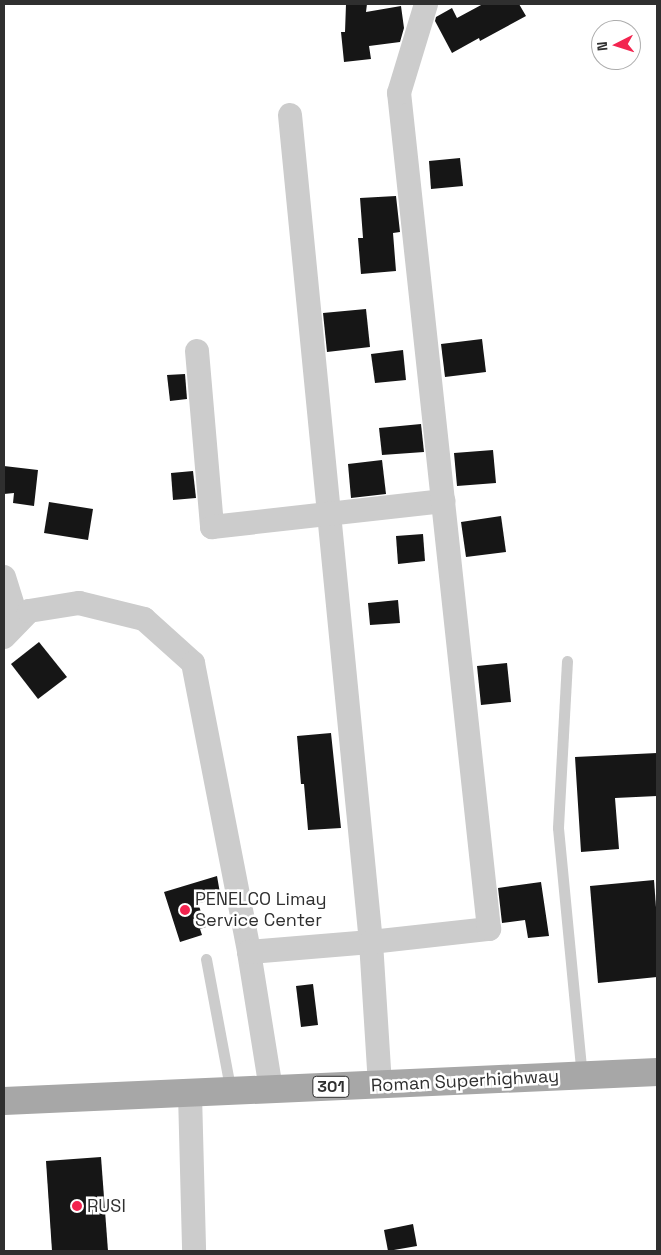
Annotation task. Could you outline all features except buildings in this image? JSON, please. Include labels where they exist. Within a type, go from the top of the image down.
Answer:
[{"type":"main road","name":"Roman Superhighway","points":[[4,1101],[657,1072]]},
{"type":"street","points":[[249,952],[371,942],[489,929],[399,93],[427,4]]},
{"type":"street","points":[[290,115],[371,942],[380,1085]]},
{"type":"street","points":[[197,351],[212,527],[444,501]]},
{"type":"street","points":[[4,577],[11,630]]},
{"type":"street","points":[[11,630],[29,611],[79,603],[144,619],[193,663],[249,952],[271,1090]]},
{"type":"street","points":[[190,1094],[194,1251]]},
{"type":"lane","points":[[567,661],[558,828],[582,1076]]},
{"type":"lane","points":[[206,959],[231,1092]]},
{"type":"place","name":"PENELCO Limay Service Center","points":[[185,910]]},
{"type":"place","name":"RUSI","points":[[77,1206]]}]
